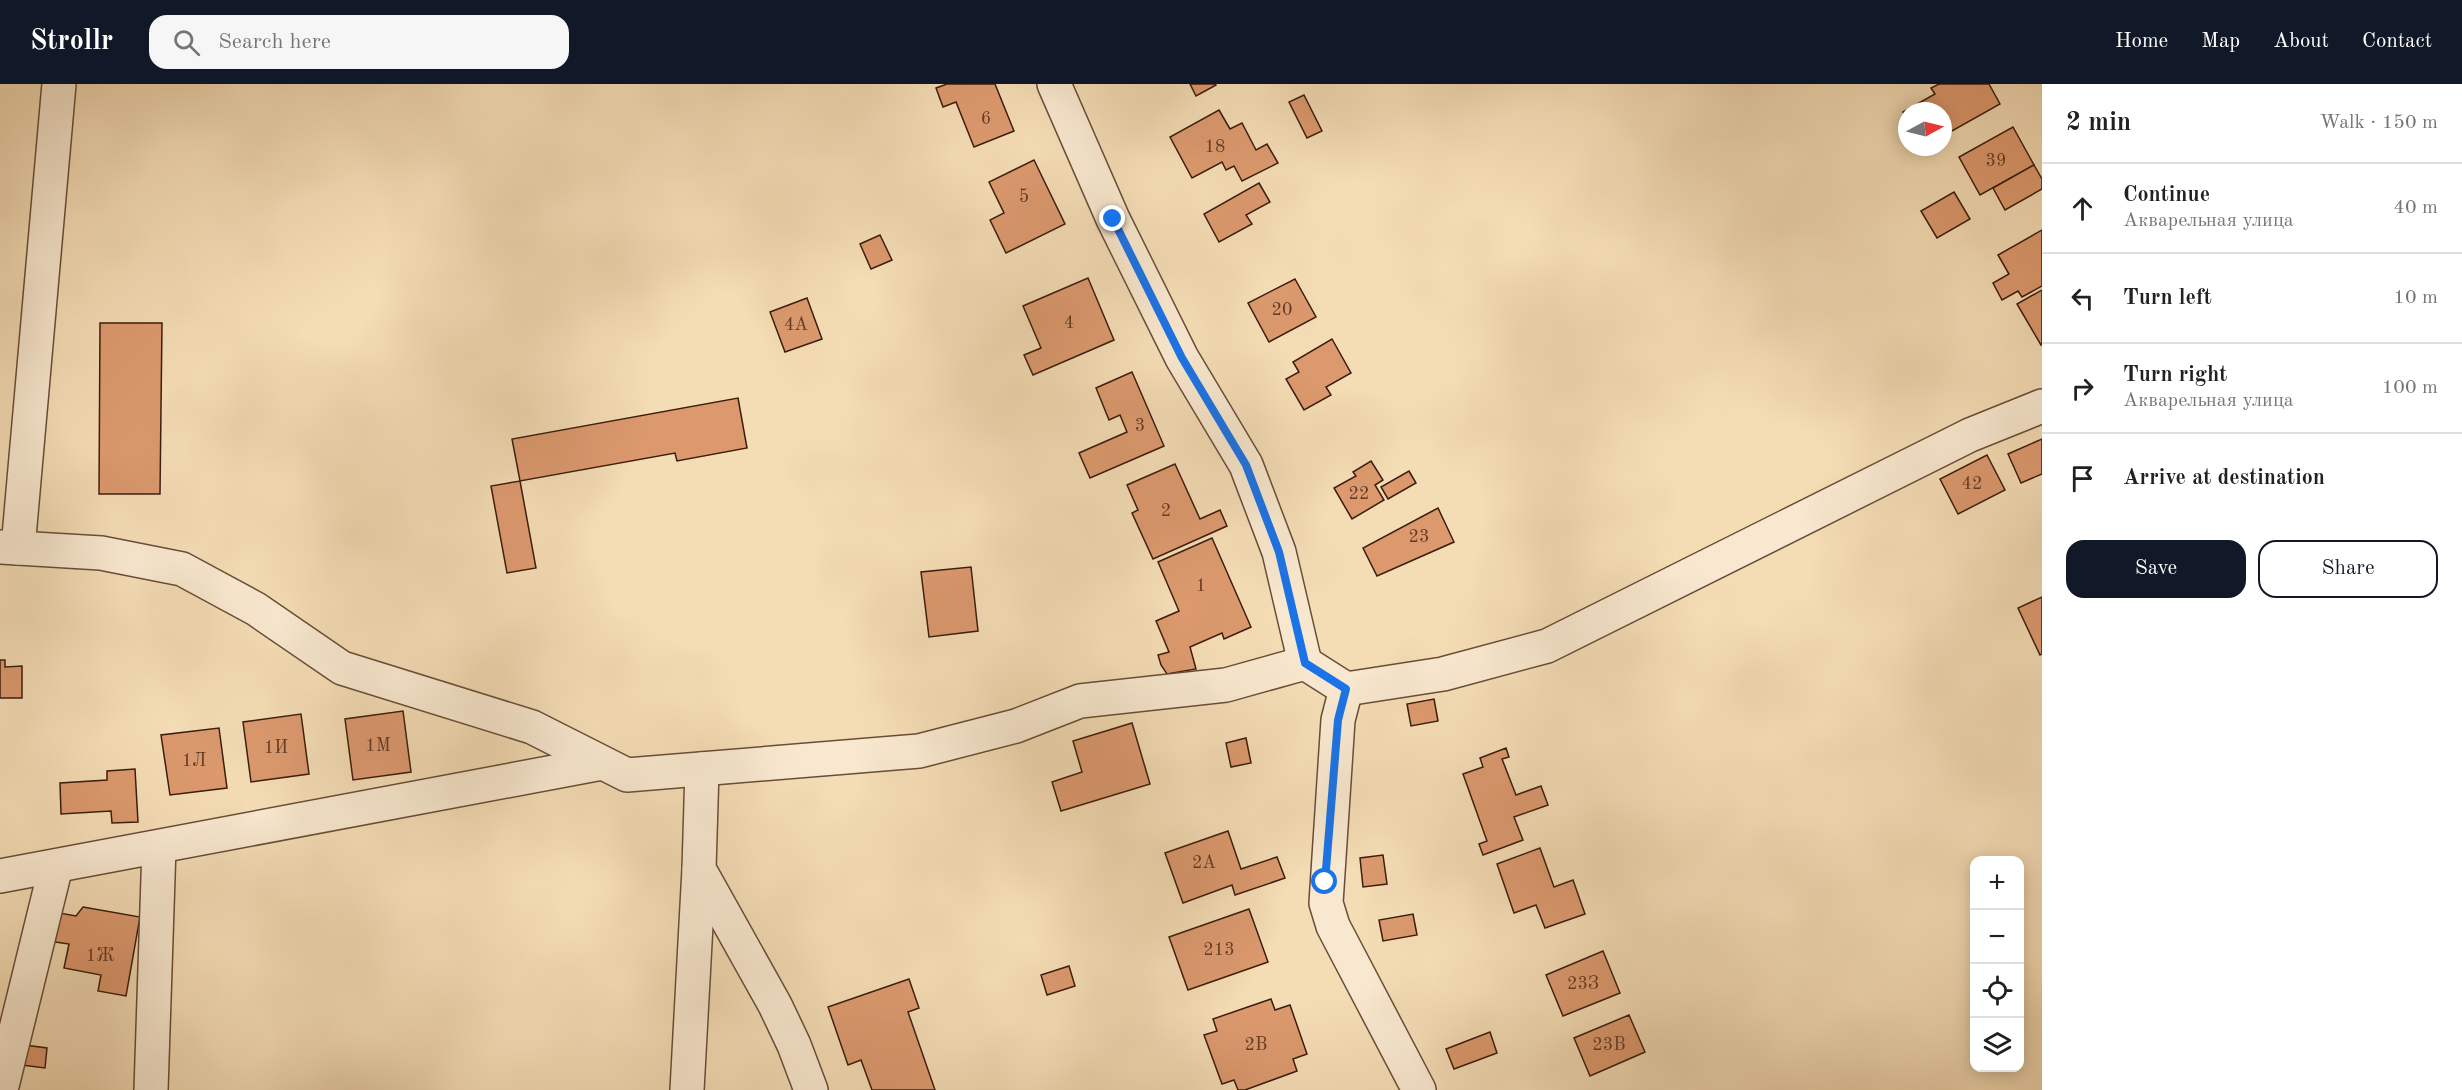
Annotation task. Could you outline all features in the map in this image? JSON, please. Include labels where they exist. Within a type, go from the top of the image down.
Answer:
[{"type":"street","points":[[59,84],[9,548],[101,553],[183,569],[256,609],[342,668],[532,727],[627,775],[919,751],[1016,726],[1080,701],[1226,685],[1305,663]]},
{"type":"street","points":[[1054,84],[1113,219],[1182,358],[1246,465],[1279,552],[1305,663],[1346,689],[1443,674],[1547,646],[1970,435],[2042,406]]},
{"type":"street","points":[[1346,689],[1338,720],[1326,903],[1333,926],[1419,1090]]},
{"type":"street","points":[[0,876],[602,763]]},
{"type":"street","points":[[687,1090],[702,769]]},
{"type":"street","points":[[151,1090],[159,847]]},
{"type":"street","points":[[1,1090],[56,866]]},
{"type":"street","points":[[699,869],[775,1005],[794,1045],[811,1090]]},
{"type":"building","points":[[947,84],[995,84],[1014,131],[974,147],[956,102],[943,107],[936,88]]},
{"type":"building","points":[[1190,84],[1215,84],[1216,85],[1196,96]]},
{"type":"building","points":[[1939,84],[1989,84],[2000,104],[1952,131],[1952,102],[1921,102],[1935,94],[1931,88]]},
{"type":"building","points":[[1304,95],[1322,131],[1307,138],[1289,102]]},
{"type":"building","points":[[1219,110],[1230,129],[1242,123],[1256,150],[1267,144],[1278,163],[1242,181],[1234,166],[1226,170],[1222,162],[1192,178],[1170,137]]},
{"type":"building","points":[[2013,127],[2034,165],[1980,195],[1959,157]]},
{"type":"building","points":[[1034,160],[1065,224],[1006,253],[990,220],[1004,213],[989,182]]},
{"type":"building","points":[[2034,165],[2042,179],[2042,189],[2005,210],[1993,188]]},
{"type":"building","points":[[1259,183],[1270,202],[1246,215],[1252,224],[1219,242],[1204,214]]},
{"type":"building","points":[[1954,192],[1970,219],[1937,238],[1921,211]]},
{"type":"building","points":[[2042,230],[2042,286],[2022,297],[2018,291],[2002,300],[1993,283],[2009,274],[1998,255]]},
{"type":"building","points":[[880,235],[892,260],[871,269],[860,244]]},
{"type":"building","points":[[1088,278],[1114,340],[1033,375],[1024,355],[1041,348],[1023,306]]},
{"type":"building","points":[[1295,279],[1316,317],[1269,342],[1248,303]]},
{"type":"building","points":[[2042,290],[2042,344],[2041,345],[2017,304]]},
{"type":"building","points":[[807,298],[822,339],[785,352],[770,312]]},
{"type":"building","points":[[100,323],[162,323],[160,494],[99,494]]},
{"type":"building","points":[[1332,339],[1351,373],[1326,387],[1331,395],[1304,410],[1286,379],[1299,372],[1293,362]]},
{"type":"building","points":[[1132,372],[1164,446],[1090,478],[1079,453],[1127,432],[1120,415],[1109,420],[1096,388]]},
{"type":"building","points":[[738,398],[747,448],[677,461],[675,453],[520,481],[512,439]]},
{"type":"building","points":[[2042,439],[2042,474],[2021,483],[2008,454]]},
{"type":"building","points":[[1987,455],[2005,490],[1958,514],[1940,479]]},
{"type":"building","points":[[1371,461],[1383,480],[1375,485],[1384,500],[1352,519],[1334,488],[1356,476],[1353,472]]},
{"type":"building","points":[[1175,464],[1200,519],[1220,510],[1227,526],[1153,559],[1132,513],[1138,510],[1127,485]]},
{"type":"building","points":[[1409,471],[1416,483],[1388,499],[1381,487]]},
{"type":"building","points":[[520,481],[536,568],[507,573],[491,486]]},
{"type":"building","points":[[1438,508],[1454,542],[1377,576],[1363,548]]},
{"type":"building","points":[[1212,538],[1251,627],[1224,639],[1222,633],[1190,647],[1196,669],[1167,674],[1158,655],[1169,652],[1156,621],[1179,611],[1158,562]]},
{"type":"building","points":[[971,567],[978,631],[929,637],[921,572]]},
{"type":"building","points":[[2042,597],[2042,654],[2040,655],[2018,608]]},
{"type":"building","points":[[0,660],[5,660],[5,667],[22,666],[22,698],[0,698]]},
{"type":"building","points":[[1434,699],[1438,721],[1411,726],[1407,704]]},
{"type":"building","points":[[403,711],[411,772],[353,780],[345,719]]},
{"type":"building","points":[[301,714],[309,774],[251,782],[243,722]]},
{"type":"building","points":[[1132,723],[1150,784],[1061,811],[1052,782],[1082,772],[1073,741]]},
{"type":"building","points":[[219,728],[227,788],[170,795],[161,735]]},
{"type":"building","points":[[1246,738],[1251,763],[1231,767],[1226,743]]},
{"type":"building","points":[[1506,748],[1509,757],[1502,759],[1516,795],[1541,786],[1548,805],[1514,817],[1523,840],[1483,855],[1479,844],[1487,841],[1463,774],[1483,767],[1480,758]]},
{"type":"building","points":[[135,769],[138,822],[112,823],[111,811],[61,814],[60,783],[107,780],[107,771]]},
{"type":"building","points":[[1228,831],[1241,869],[1277,857],[1285,878],[1235,895],[1232,885],[1183,903],[1165,853]]},
{"type":"building","points":[[1540,848],[1554,887],[1573,880],[1585,914],[1545,928],[1536,905],[1514,913],[1497,864]]},
{"type":"building","points":[[1383,855],[1387,884],[1363,887],[1360,858]]},
{"type":"building","points":[[83,907],[140,917],[126,996],[98,991],[101,975],[64,968],[69,944],[49,941],[54,912],[76,916]]},
{"type":"building","points":[[1249,909],[1268,962],[1188,990],[1169,937]]},
{"type":"building","points":[[1413,914],[1417,935],[1383,941],[1379,920]]},
{"type":"building","points":[[1603,951],[1620,993],[1563,1016],[1546,975]]},
{"type":"building","points":[[1069,966],[1075,986],[1047,995],[1041,975]]},
{"type":"building","points":[[909,979],[919,1008],[908,1012],[935,1090],[872,1090],[861,1060],[848,1065],[828,1007]]},
{"type":"building","points":[[1271,999],[1275,1010],[1290,1005],[1307,1054],[1293,1059],[1297,1071],[1245,1090],[1238,1090],[1234,1080],[1222,1084],[1204,1035],[1217,1031],[1213,1019]]},
{"type":"building","points":[[1629,1015],[1645,1052],[1590,1076],[1574,1038]]},
{"type":"building","points":[[1490,1032],[1497,1053],[1454,1069],[1446,1049]]},
{"type":"building","points":[[17,1044],[47,1048],[45,1068],[14,1064]]},
{"type":"route","points":[[1113,219],[1182,358],[1246,465],[1279,552],[1305,663],[1346,689],[1338,720],[1325,882]]}]
